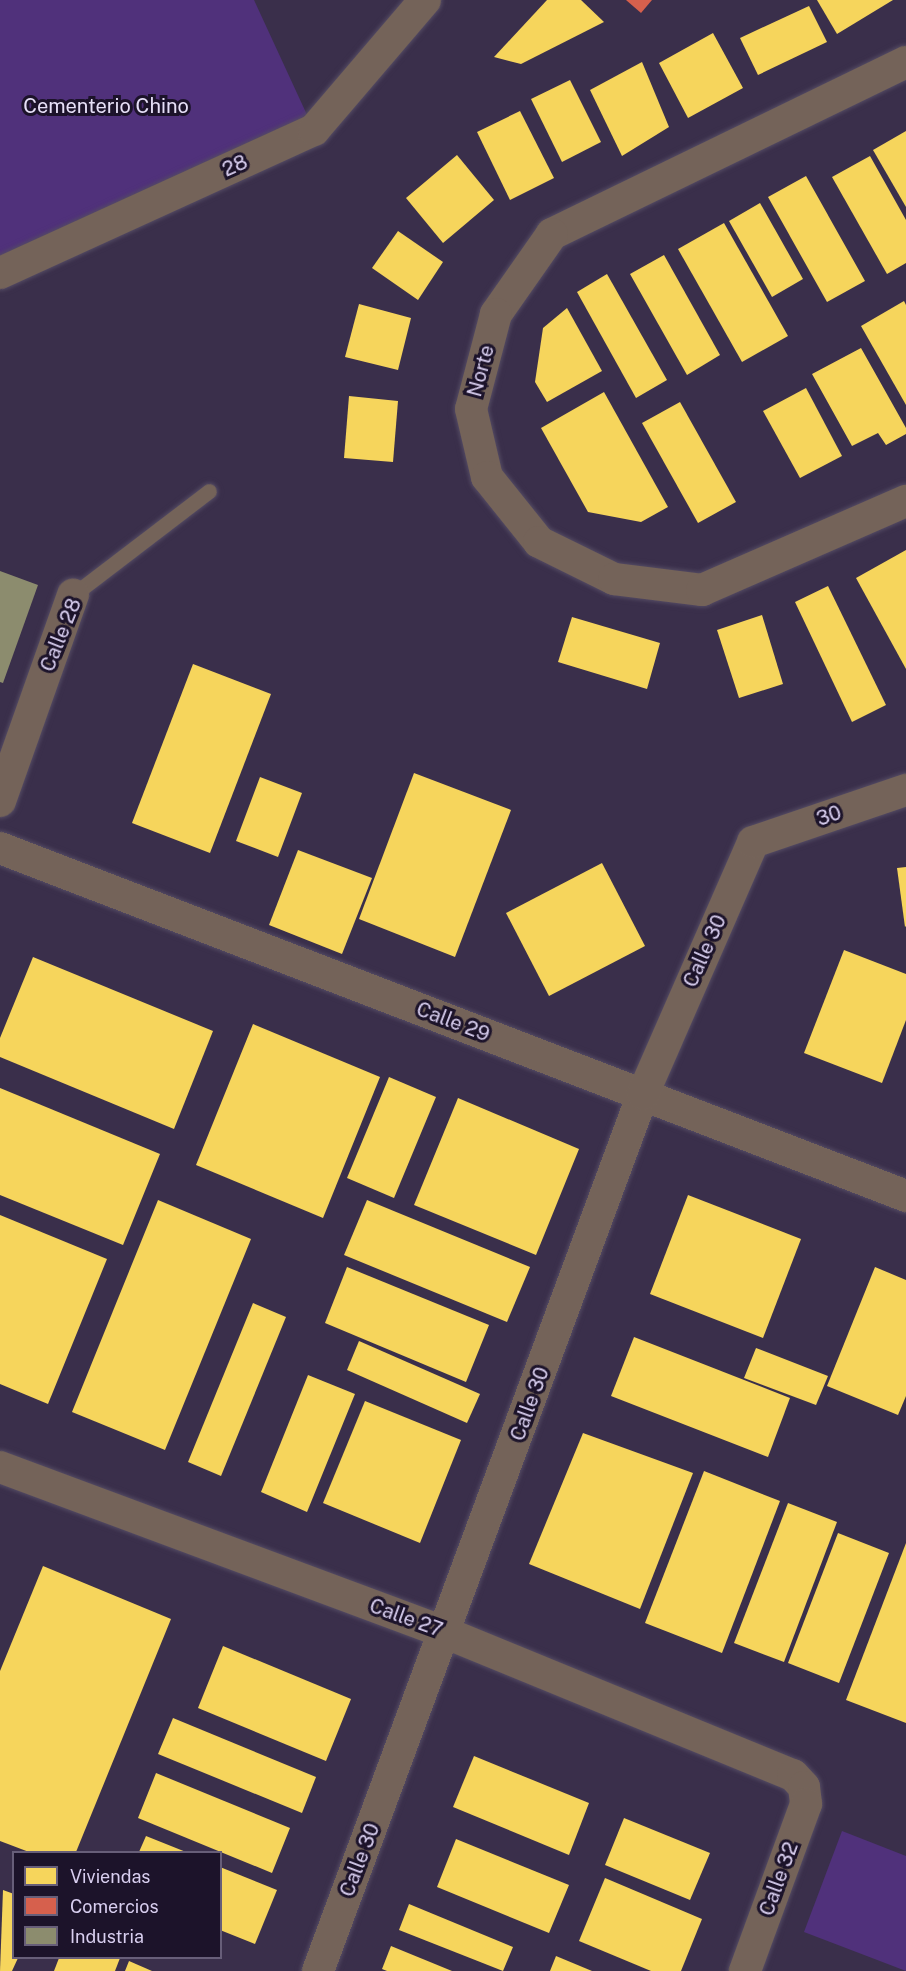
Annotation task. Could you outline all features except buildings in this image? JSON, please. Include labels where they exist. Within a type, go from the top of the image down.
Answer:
[{"type":"street","name":"28","points":[[0,273],[314,130],[425,0]]},
{"type":"street","name":"Norte","points":[[906,62],[552,234],[496,314],[471,408],[487,477],[539,542],[614,579],[702,590],[906,501]]},
{"type":"street","name":"Calle 28","points":[[0,801],[73,595]]},
{"type":"street","name":"30","points":[[753,842],[906,790]]},
{"type":"street","name":"Calle 30","points":[[318,1971],[446,1633],[643,1094],[753,842]]},
{"type":"street","name":"Calle 29","points":[[0,848],[906,1196]]},
{"type":"street","name":"Calle 27","points":[[0,1467],[446,1633],[794,1775],[804,1787]]},
{"type":"street","name":"Calle 32","points":[[745,1971],[806,1804],[804,1787]]},
{"type":"lane","name":"Calle 28","points":[[73,595],[209,491]]},
{"type":"green space","name":"Cementerio Chino","points":[[0,0],[254,0],[314,130],[0,271]]},
{"type":"green space","points":[[842,1831],[906,1856],[906,1971],[804,1932]]}]
